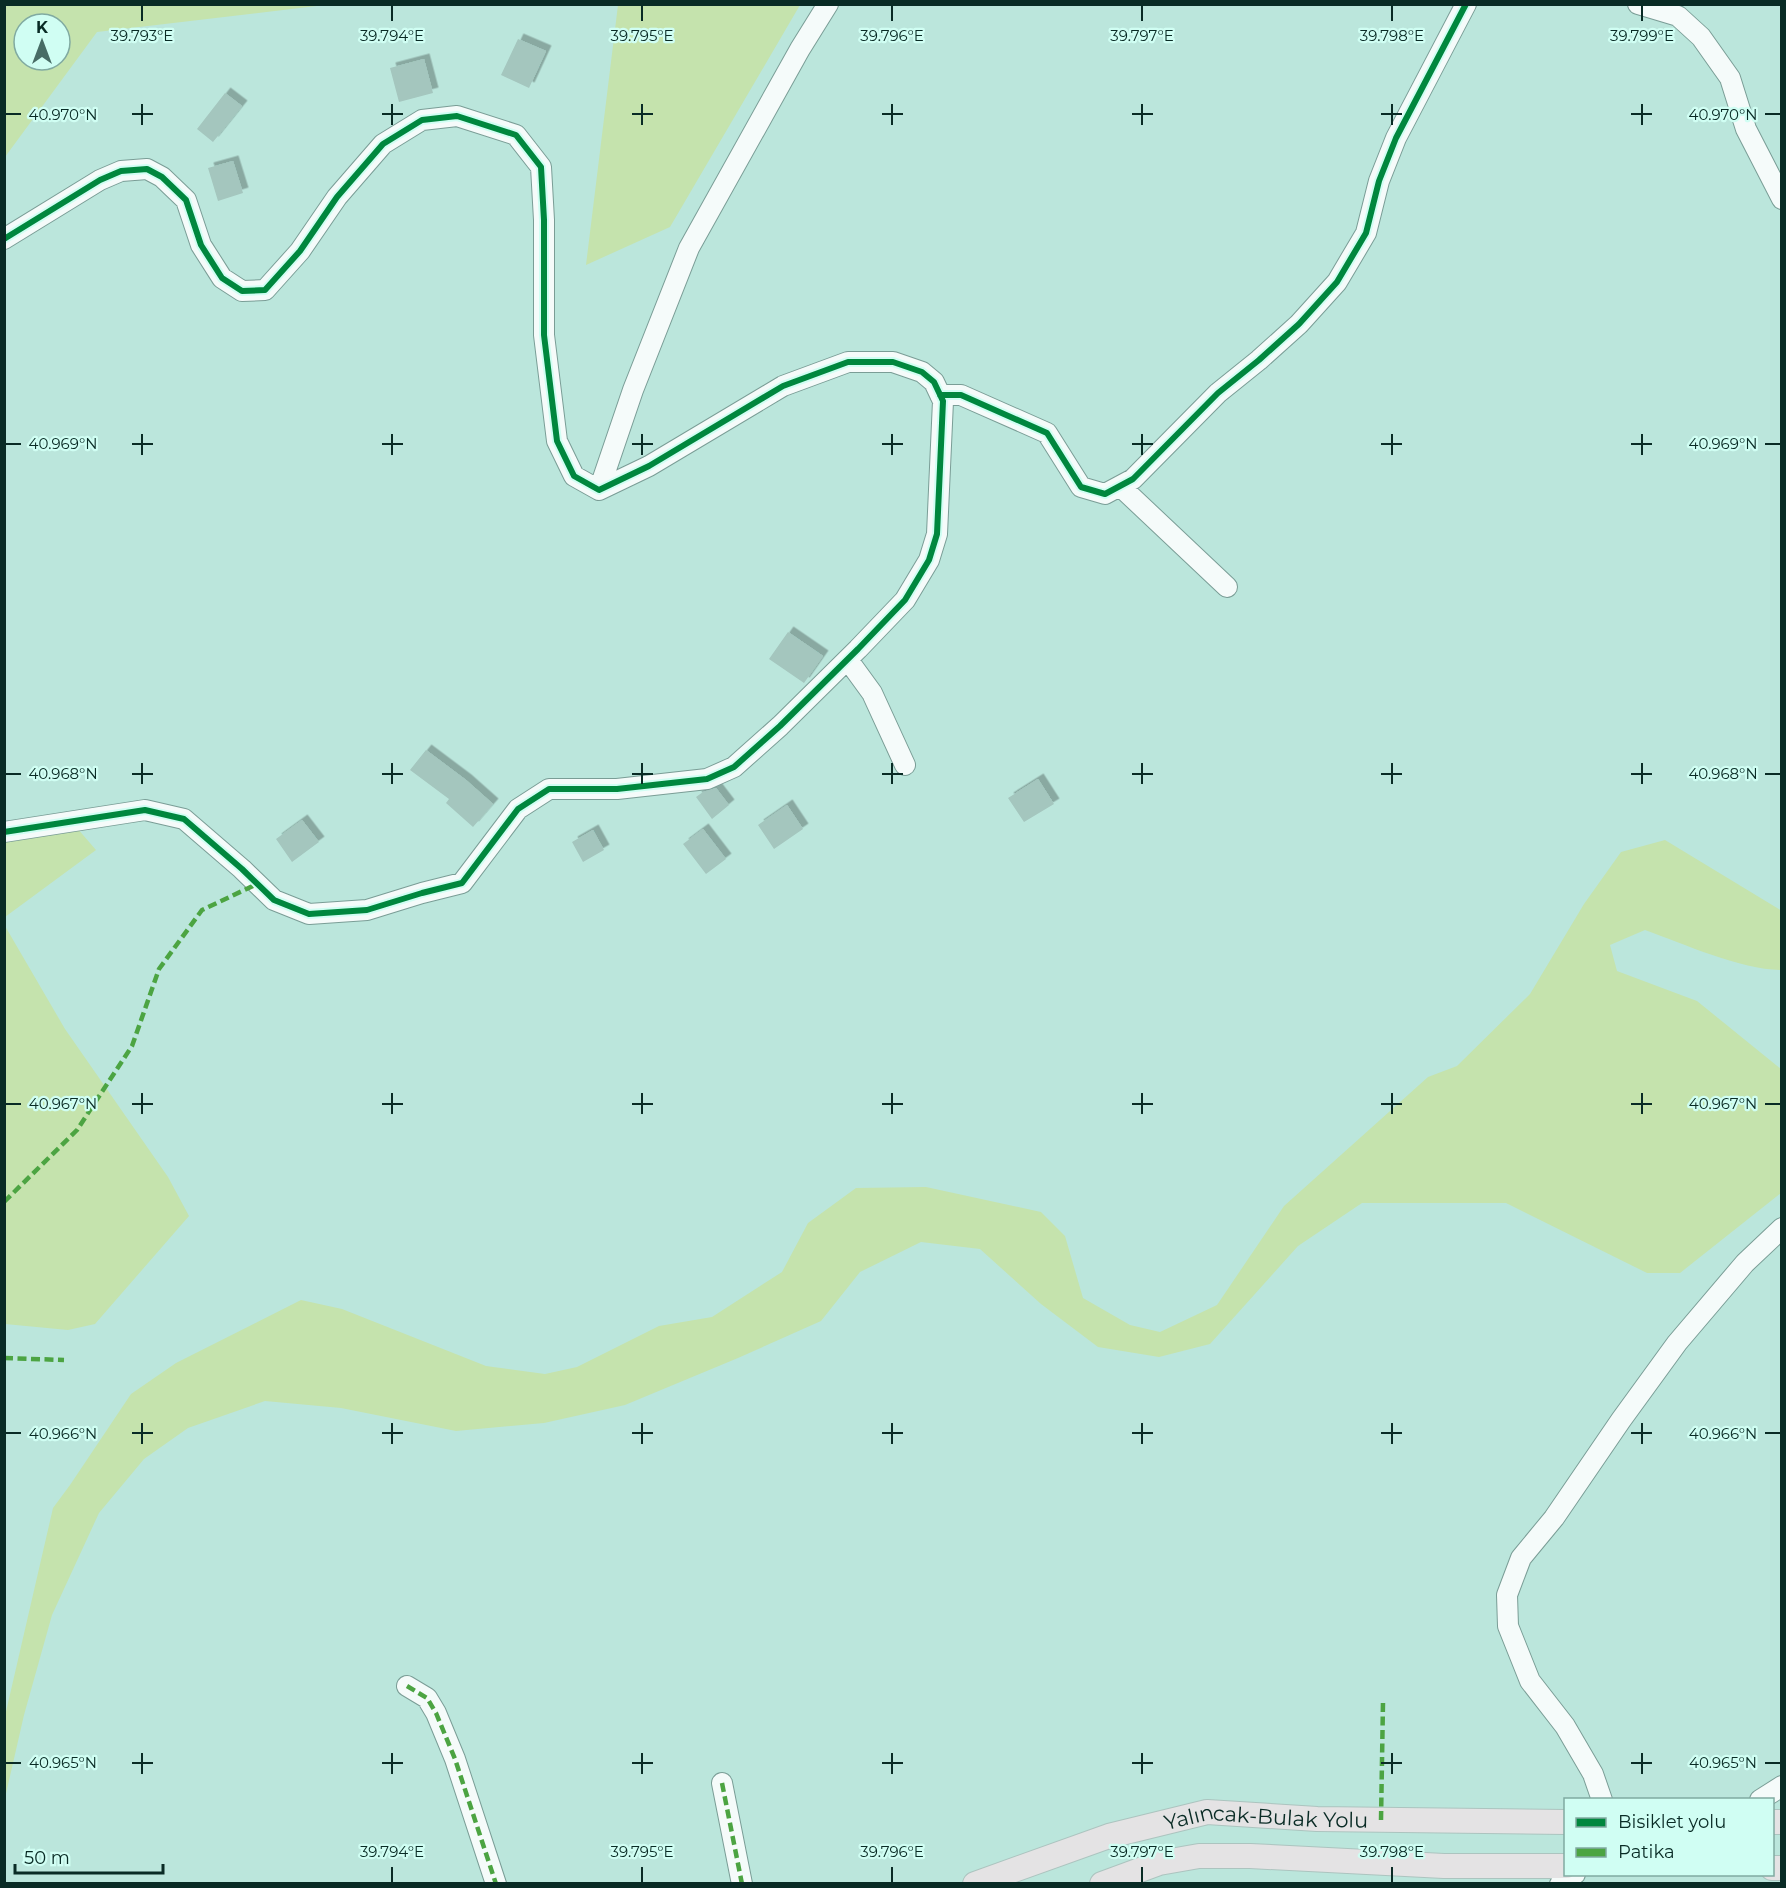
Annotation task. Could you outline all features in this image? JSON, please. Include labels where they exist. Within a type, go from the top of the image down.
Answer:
[{"type":"main road","name":"Yalıncak-Bulak Yolu","points":[[975,1884],[1109,1836],[1207,1812],[1317,1820],[1564,1822]]},
{"type":"main road","name":"Yalıncak-Bulak Yolu","points":[[1102,1884],[1159,1863],[1199,1856],[1250,1856],[1444,1866],[1564,1866]]},
{"type":"street","points":[[599,490],[633,390],[689,248],[800,49],[828,4]]},
{"type":"street","points":[[940,395],[961,395],[1047,433],[1081,487],[1105,494],[1132,479],[1218,393],[1260,360],[1299,324],[1337,282],[1366,233],[1379,181],[1396,138],[1466,4]]},
{"type":"street","points":[[1638,4],[1678,16],[1701,37],[1730,78],[1746,129],[1782,199]]},
{"type":"street","points":[[4,239],[100,180],[121,171],[147,169],[162,177],[186,200],[201,245],[222,278],[242,291],[265,290],[300,251],[337,197],[383,144],[422,120],[457,116],[516,135],[541,167],[544,220],[544,335],[557,441],[574,476],[599,490]]},
{"type":"street","points":[[4,832],[145,810],[155,812],[184,819],[243,869],[274,900],[309,914],[367,910],[462,883],[518,809],[549,789],[617,789],[707,779],[734,767],[848,660],[905,600],[929,560],[937,534],[943,401],[934,382],[922,372],[893,362],[848,362],[783,386],[649,466],[599,490]]},
{"type":"street","points":[[1120,486],[1227,586]]},
{"type":"street","points":[[848,660],[872,693],[905,765]]},
{"type":"street","points":[[1601,1798],[1593,1774],[1565,1726],[1530,1681],[1508,1626],[1507,1595],[1521,1558],[1554,1518],[1677,1343],[1745,1263],[1782,1228]]},
{"type":"street","points":[[407,1686],[427,1698],[436,1713],[455,1759],[496,1884]]},
{"type":"street","points":[[722,1784],[742,1884]]},
{"type":"street","points":[[1763,1798],[1782,1786]]},
{"type":"street","points":[[1560,1884],[1573,1876]]},
{"type":"green space","points":[[5,4],[325,4],[97,32],[72,66],[72,12],[12,12],[12,72],[68,72],[5,157]]},
{"type":"green space","points":[[618,5],[800,5],[670,227],[586,265]]},
{"type":"green space","points":[[77,828],[96,850],[5,917],[5,842]]},
{"type":"green space","points":[[1665,840],[1782,911],[1781,970],[1731,961],[1645,930],[1610,945],[1617,971],[1697,1001],[1781,1069],[1781,1193],[1680,1273],[1647,1273],[1506,1203],[1362,1203],[1298,1246],[1210,1344],[1159,1357],[1098,1347],[1041,1304],[980,1249],[921,1242],[860,1272],[821,1321],[625,1405],[544,1423],[456,1431],[341,1408],[265,1401],[188,1428],[144,1459],[99,1513],[52,1615],[24,1715],[5,1798],[5,1716],[53,1508],[131,1394],[176,1363],[301,1300],[342,1309],[486,1366],[545,1374],[577,1367],[659,1326],[712,1317],[782,1272],[808,1223],[856,1188],[926,1187],[1041,1212],[1065,1236],[1083,1298],[1130,1325],[1160,1332],[1217,1305],[1284,1206],[1428,1077],[1457,1066],[1530,994],[1584,904],[1621,852]]},
{"type":"green space","points":[[5,926],[65,1029],[168,1177],[189,1216],[95,1324],[68,1330],[5,1324]]},
{"type":"building","points":[[518,39],[546,51],[529,88],[501,75]]},
{"type":"building","points":[[424,59],[433,93],[399,102],[390,68]]},
{"type":"building","points":[[225,93],[242,106],[213,142],[197,129]]},
{"type":"building","points":[[233,161],[243,193],[218,201],[208,168]]},
{"type":"building","points":[[788,632],[823,656],[804,683],[769,659]]},
{"type":"building","points":[[426,750],[493,804],[473,827],[446,803],[449,799],[410,770]]},
{"type":"building","points":[[1038,779],[1054,804],[1024,822],[1008,798]]},
{"type":"building","points":[[716,788],[729,805],[712,819],[696,797]]},
{"type":"building","points":[[787,805],[803,829],[774,849],[758,825]]},
{"type":"building","points":[[302,820],[319,842],[292,862],[276,839]]},
{"type":"building","points":[[703,829],[726,859],[706,874],[683,844]]},
{"type":"building","points":[[593,830],[604,850],[583,862],[572,842]]},
{"type":"marked path","points":[[4,1202],[77,1130],[132,1046],[159,969],[202,910],[257,884]]},
{"type":"marked path","points":[[4,1358],[64,1360]]},
{"type":"marked path","points":[[407,1686],[427,1698],[436,1713],[455,1759],[496,1884]]},
{"type":"marked path","points":[[1381,1820],[1383,1702]]},
{"type":"marked path","points":[[722,1783],[742,1884]]},
{"type":"cycle path","points":[[940,395],[961,395],[1047,433],[1081,487],[1105,494],[1133,479],[1218,393],[1299,324],[1337,282],[1366,233],[1379,181],[1396,138],[1466,4]]},
{"type":"cycle path","points":[[4,239],[100,180],[121,171],[147,169],[162,177],[186,200],[201,245],[222,278],[242,291],[265,290],[300,251],[337,197],[383,144],[422,120],[457,116],[516,135],[541,167],[544,220],[544,335],[557,441],[574,476],[599,490],[649,466],[783,386],[848,362],[893,362],[922,372],[934,382],[943,401],[937,534],[929,560],[905,600],[780,726],[734,767],[707,779],[617,789],[549,789],[518,809],[462,883],[367,910],[309,914],[274,900],[184,819],[145,810],[4,832]]}]
